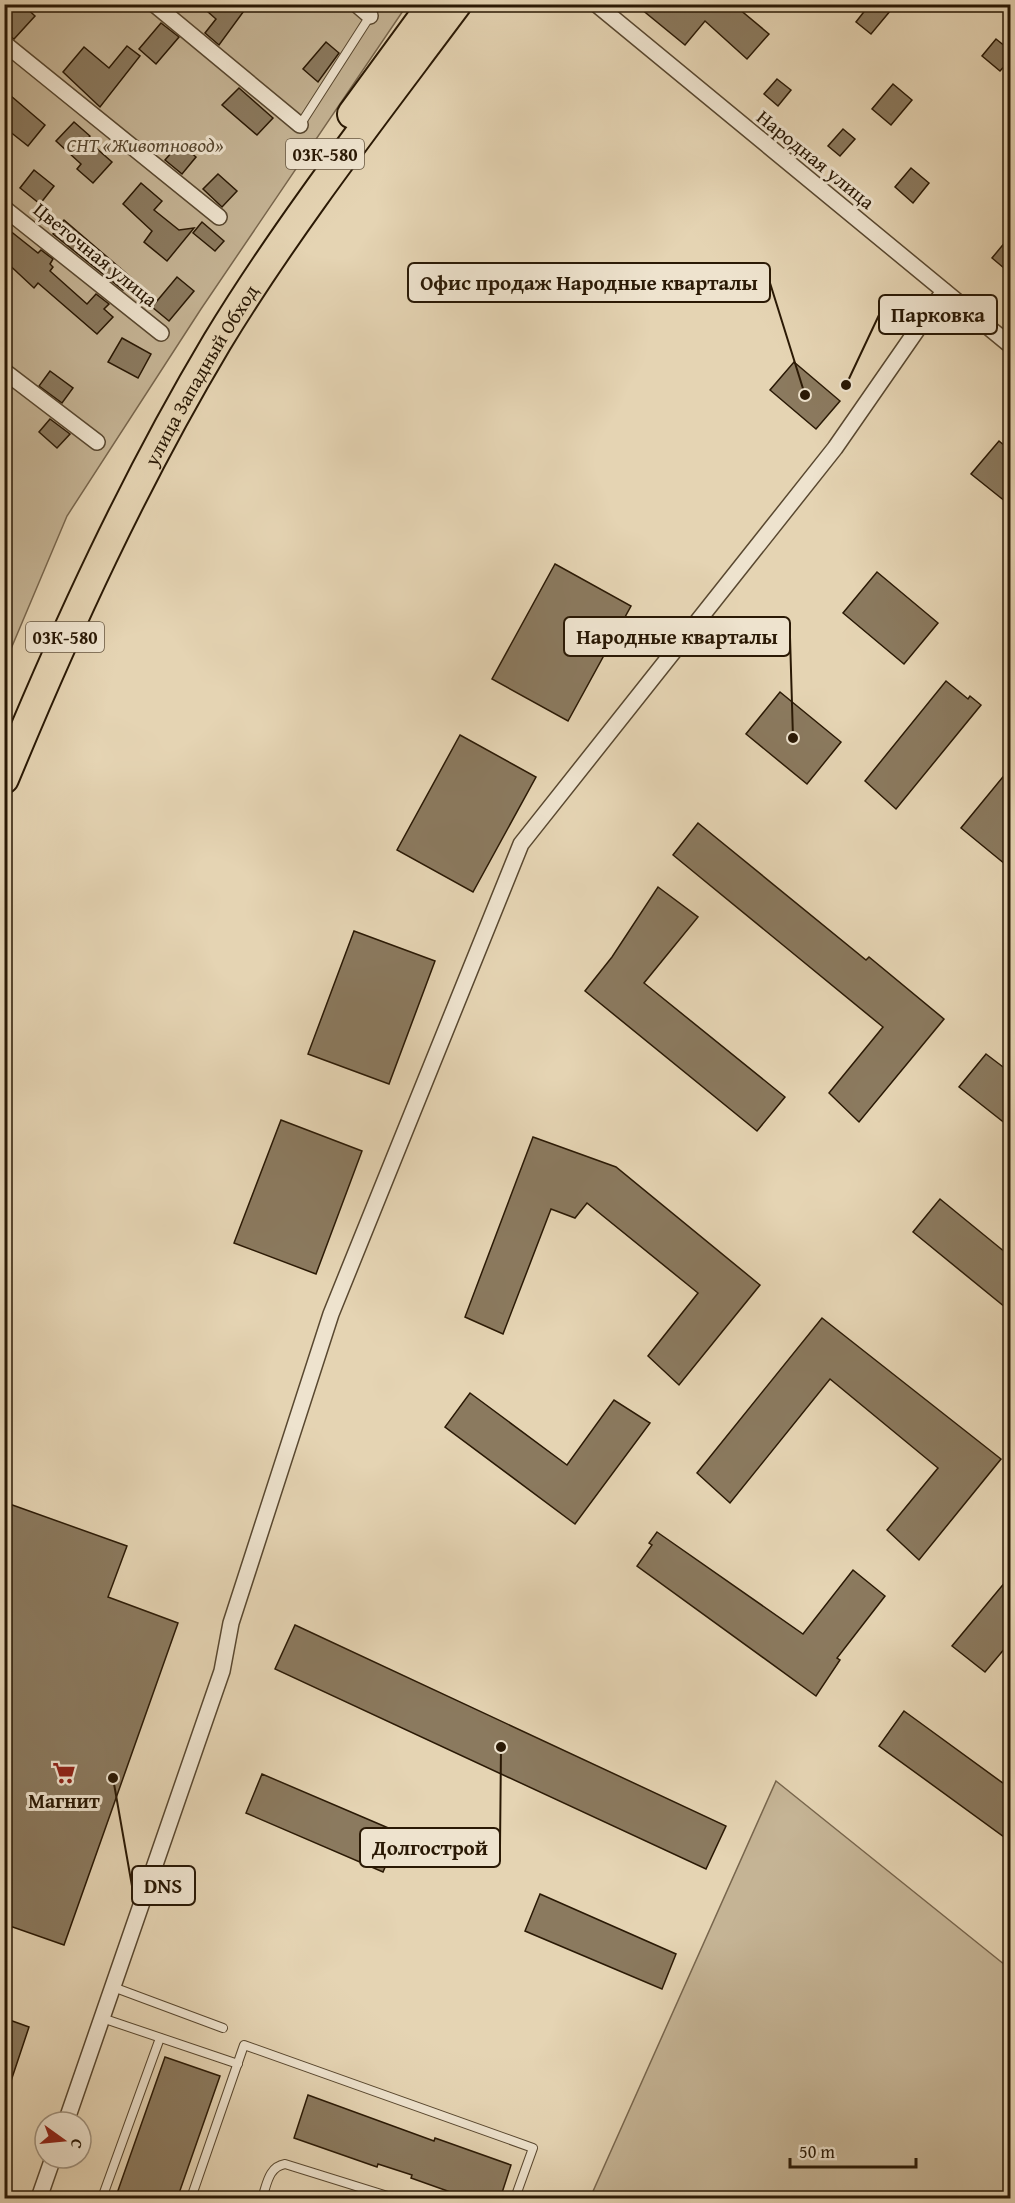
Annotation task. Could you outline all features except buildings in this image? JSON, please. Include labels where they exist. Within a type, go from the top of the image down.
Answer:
[{"type":"highway","name":"улица Западный Обход","points":[[4,749],[38,665],[119,493],[184,366],[378,75],[432,4]]},
{"type":"highway","name":"улица Западный Обход","points":[[4,779],[50,669],[131,499],[218,342],[359,135],[457,4]]},
{"type":"street","points":[[154,4],[300,124]]},
{"type":"street","points":[[356,4],[370,16]]},
{"type":"street","name":"Народная улица","points":[[596,4],[1011,345]]},
{"type":"street","points":[[4,43],[219,217]]},
{"type":"street","name":"Цветочная улица","points":[[4,208],[161,333]]},
{"type":"street","points":[[70,2110],[222,1671],[231,1623],[331,1314],[521,844],[835,448],[944,291]]},
{"type":"street","points":[[4,370],[97,442]]},
{"type":"street","points":[[39,2199],[49,2170]]},
{"type":"lane","points":[[300,124],[370,16]]},
{"type":"lane","points":[[113,1987],[223,2028]]},
{"type":"lane","points":[[102,2018],[238,2064]]},
{"type":"lane","points":[[102,2199],[160,2038]]},
{"type":"lane","points":[[191,2199],[244,2045],[533,2148],[515,2199]]},
{"type":"lane","points":[[262,2199],[272,2171],[277,2165],[285,2164],[394,2199]]},
{"type":"green space","name":"СНТ «Животновод»","points":[[5,5],[407,5],[201,309],[67,516],[5,663]]},
{"type":"green space","points":[[776,1781],[1010,1969],[1010,2198],[590,2198]]},
{"type":"place","name":"Парковка","points":[[846,385]]},
{"type":"place","name":"Офис продаж Народные кварталы","points":[[805,395]]},
{"type":"place","name":"Народные кварталы","points":[[793,738]]},
{"type":"place","name":"Долгострой","points":[[501,1747]]},
{"type":"place","name":"Магнит","points":[[64,1773]]},
{"type":"place","name":"DNS","points":[[113,1778]]}]
